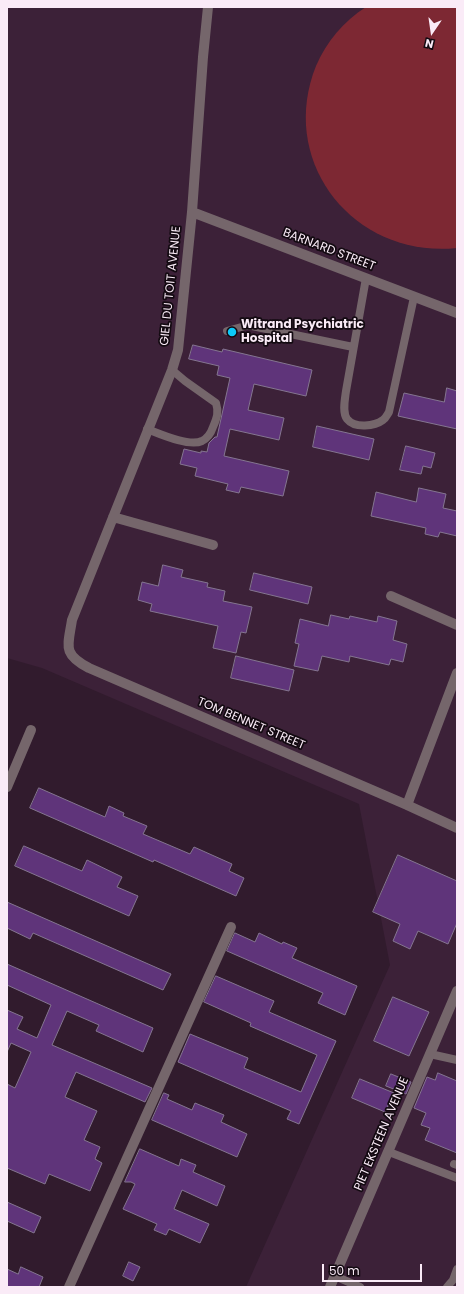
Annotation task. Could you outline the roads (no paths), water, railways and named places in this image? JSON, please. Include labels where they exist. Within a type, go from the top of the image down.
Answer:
[{"type":"street","name":"GIEL DU TOIT AVENUE","points":[[72,620],[147,429],[172,370],[178,350],[192,212],[208,7]]},
{"type":"street","name":"BARNARD STREET","points":[[192,212],[457,313]]},
{"type":"street","points":[[113,517],[213,544]]},
{"type":"street","points":[[391,596],[457,625]]},
{"type":"street","name":"TOM BENNET STREET","points":[[72,620],[68,650],[75,660],[84,666],[457,828]]},
{"type":"street","points":[[406,805],[457,673]]},
{"type":"street","points":[[7,786],[31,730]]},
{"type":"street","points":[[69,1287],[231,927]]},
{"type":"street","name":"PIET EKSTEEN AVENUE","points":[[330,1287],[457,990]]},
{"type":"lane","points":[[366,278],[346,391],[346,416],[353,424],[362,425],[378,423],[385,418],[388,412],[414,297]]},
{"type":"lane","points":[[227,331],[245,326],[252,326],[353,347]]},
{"type":"lane","points":[[147,429],[173,439],[186,442],[198,442],[208,436],[217,419],[218,409],[216,403],[172,370]]},
{"type":"lane","points":[[430,1054],[457,1060]]},
{"type":"lane","points":[[389,1152],[457,1178]]},
{"type":"lane","points":[[446,1287],[452,1280],[457,1269]]},
{"type":"lane","points":[[336,1276],[360,1287]]},
{"type":"place","name":"Witrand Psychiatric Hospital","points":[[232,332]]}]
